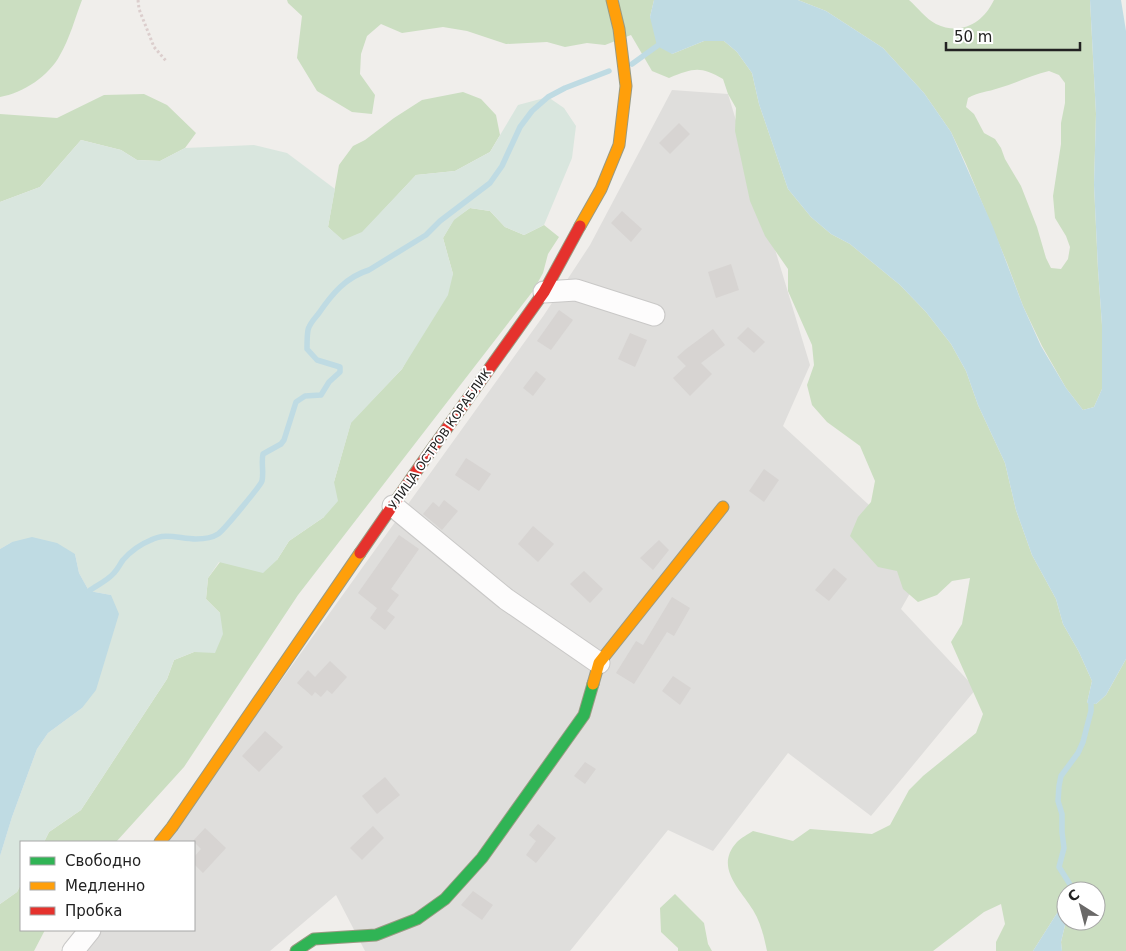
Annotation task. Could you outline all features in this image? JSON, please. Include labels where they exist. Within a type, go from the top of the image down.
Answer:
[{"type":"street","name":"УЛИЦА ОСТРОВ КОРАБЛИК","points":[[161,841],[544,292],[601,189],[619,145],[626,86],[619,28],[612,0]]},
{"type":"street","points":[[544,292],[576,290],[654,315]]},
{"type":"street","points":[[393,506],[506,600],[599,663]]},
{"type":"street","points":[[296,951],[314,939],[376,936],[417,919],[446,899],[482,858],[584,715],[599,663],[723,507]]},
{"type":"street","points":[[73,951],[89,931]]},
{"type":"path","points":[[138,0],[139,9],[154,47],[167,62]]},
{"type":"shaded area","points":[[672,90],[728,94],[810,365],[783,426],[929,560],[901,609],[976,689],[871,816],[788,753],[713,851],[668,830],[570,951],[365,951],[336,895],[270,951],[85,951],[100,931],[195,931],[195,841],[166,841],[544,315],[590,245]]},
{"type":"shaded area","points":[[548,97],[564,108],[576,126],[572,158],[544,225],[524,235],[505,227],[490,211],[470,208],[454,220],[443,238],[453,274],[448,295],[402,369],[351,423],[334,482],[338,501],[324,517],[289,541],[277,560],[263,573],[219,562],[208,578],[206,599],[220,613],[223,634],[215,653],[194,652],[174,660],[167,679],[81,810],[49,832],[44,841],[20,841],[20,886],[17,892],[0,904],[0,856],[12,817],[37,749],[48,733],[82,708],[111,595],[89,591],[79,573],[75,554],[12,542],[0,549],[0,202],[40,187],[81,140],[121,150],[137,160],[160,161],[185,148],[254,145],[287,153],[335,189],[328,227],[343,240],[362,232],[416,175],[455,171],[490,152],[518,105]]},
{"type":"green space","points":[[0,0],[82,0],[70,35],[55,63],[42,76],[18,92],[0,97]]},
{"type":"green space","points":[[287,0],[654,0],[650,17],[672,54],[704,41],[724,41],[737,52],[752,73],[759,104],[788,189],[811,217],[831,234],[850,244],[900,285],[926,312],[951,344],[966,371],[978,405],[1005,463],[1016,510],[1032,555],[1056,599],[1063,624],[1079,652],[1092,681],[1087,703],[1096,704],[1106,695],[1126,659],[1126,951],[1062,951],[1061,942],[1064,931],[1106,931],[1106,881],[1056,881],[1056,915],[1033,951],[996,951],[996,942],[1005,924],[1001,904],[984,912],[933,951],[767,951],[756,915],[732,878],[728,860],[731,851],[737,842],[753,831],[793,841],[810,829],[872,834],[890,825],[909,790],[923,776],[976,733],[983,714],[951,642],[962,624],[970,578],[952,581],[937,595],[918,602],[903,589],[897,571],[878,567],[850,536],[858,517],[871,502],[875,481],[860,446],[827,422],[812,405],[807,385],[814,365],[812,345],[788,291],[788,269],[765,236],[750,201],[735,131],[736,108],[728,94],[723,79],[702,70],[691,70],[669,78],[652,71],[631,35],[605,45],[587,43],[565,47],[547,42],[506,44],[467,31],[443,27],[402,33],[381,24],[367,36],[361,54],[360,74],[375,95],[372,114],[352,112],[317,91],[297,58],[302,16]]},
{"type":"green space","points":[[798,0],[909,0],[932,22],[954,29],[962,28],[977,21],[984,15],[994,0],[1090,0],[1096,114],[1094,185],[1102,325],[1102,389],[1094,407],[1083,410],[1066,388],[1042,346],[1023,306],[1007,263],[951,132],[924,93],[883,48],[826,11]],"holes":[[[1049,71],[1059,75],[1065,83],[1065,103],[1053,196],[1055,218],[1066,236],[1070,247],[1068,259],[1061,269],[1051,268],[1046,258],[1037,227],[1021,186],[1005,159],[1001,148],[995,139],[984,133],[974,114],[966,107],[968,98],[976,94]]]},
{"type":"green space","points":[[463,92],[481,99],[496,115],[500,135],[490,152],[455,171],[416,175],[362,233],[343,241],[328,227],[339,165],[353,146],[365,140],[422,100]]},
{"type":"green space","points":[[144,94],[167,105],[196,133],[185,148],[160,161],[137,160],[121,150],[81,140],[40,187],[0,202],[0,114],[57,118],[104,95]]},
{"type":"green space","points":[[470,208],[490,211],[505,227],[524,235],[544,225],[559,237],[548,254],[543,273],[533,291],[298,595],[184,767],[117,841],[44,841],[49,832],[81,810],[167,679],[174,660],[194,652],[220,613],[206,599],[208,578],[220,562],[277,560],[289,541],[324,517],[351,422],[402,369],[453,274],[443,238],[454,219]]},
{"type":"green space","points":[[20,886],[20,931],[44,931],[34,951],[0,951],[0,904],[17,892]]},
{"type":"green space","points":[[675,894],[704,923],[708,944],[712,951],[678,951],[678,948],[661,932],[660,908]]},
{"type":"water","points":[[654,0],[798,0],[826,11],[883,48],[924,93],[951,132],[993,227],[1023,306],[1041,346],[1066,388],[1083,410],[1094,407],[1102,389],[1102,325],[1094,185],[1096,114],[1090,0],[1121,0],[1126,31],[1126,659],[1106,695],[1096,704],[1087,703],[1092,681],[1079,652],[1063,624],[1056,599],[1032,555],[1016,510],[1005,463],[978,405],[966,371],[951,344],[926,312],[900,285],[850,244],[831,234],[811,217],[788,189],[759,104],[752,73],[737,52],[724,41],[704,41],[672,54],[657,46],[650,17]]},
{"type":"water","points":[[32,537],[57,543],[75,554],[79,573],[89,591],[111,595],[119,614],[96,690],[82,708],[48,733],[37,749],[0,856],[0,549],[12,542]]},
{"type":"water","points":[[1056,915],[1056,931],[1064,931],[1061,942],[1062,951],[1033,951]]},
{"type":"building","points":[[679,123],[690,134],[670,154],[659,143]]},
{"type":"building","points":[[622,211],[642,229],[631,242],[611,223]]},
{"type":"building","points":[[731,264],[739,290],[716,298],[708,272]]},
{"type":"building","points":[[559,310],[573,320],[551,350],[537,341]]},
{"type":"building","points":[[748,327],[765,342],[754,353],[737,338]]},
{"type":"building","points":[[713,329],[725,345],[701,363],[712,374],[690,396],[673,378],[686,366],[677,357]]},
{"type":"building","points":[[630,333],[647,340],[635,367],[618,359]]},
{"type":"building","points":[[536,371],[546,379],[533,396],[523,388]]},
{"type":"building","points":[[466,458],[491,474],[479,491],[455,475]]},
{"type":"building","points":[[764,469],[779,480],[764,502],[749,491]]},
{"type":"building","points":[[444,500],[458,511],[442,530],[423,514],[433,502],[439,507]]},
{"type":"building","points":[[533,526],[554,544],[538,562],[518,544]]},
{"type":"building","points":[[399,535],[419,549],[391,589],[399,595],[387,611],[395,617],[385,630],[370,618],[377,608],[358,593]]},
{"type":"building","points":[[659,540],[669,550],[653,570],[640,558]]},
{"type":"building","points":[[834,568],[847,579],[829,601],[815,590]]},
{"type":"building","points":[[584,571],[603,589],[590,603],[570,584]]},
{"type":"building","points":[[672,597],[690,608],[674,636],[667,632],[634,684],[616,673],[636,641],[643,645]]},
{"type":"building","points":[[330,661],[347,677],[332,694],[327,690],[321,697],[315,692],[312,696],[297,683],[308,670],[315,677]]},
{"type":"building","points":[[673,676],[691,688],[680,705],[662,691]]},
{"type":"building","points":[[265,731],[283,747],[259,772],[242,756]]},
{"type":"building","points":[[585,762],[596,769],[585,784],[574,776]]},
{"type":"building","points":[[385,777],[400,795],[377,814],[362,796]]},
{"type":"building","points":[[538,824],[556,838],[536,863],[526,855],[536,841],[529,835]]},
{"type":"building","points":[[373,826],[384,838],[362,860],[350,848]]},
{"type":"building","points":[[205,828],[226,848],[203,873],[195,865],[195,856],[201,849],[193,841]]},
{"type":"building","points":[[473,891],[493,905],[482,920],[461,905]]},
{"type":"waterway","points":[[632,64],[657,46]]},
{"type":"waterway","points":[[89,591],[111,576],[126,557],[136,548],[147,542],[162,536],[205,538],[216,535],[221,531],[262,481],[263,454],[281,444],[284,440],[296,402],[305,396],[321,395],[329,382],[340,372],[340,367],[317,360],[307,349],[310,326],[329,299],[353,277],[369,270],[426,235],[440,221],[490,183],[502,166],[520,127],[532,111],[548,97],[565,88],[609,71]]},
{"type":"waterway","points":[[1068,881],[1059,867],[1064,848],[1062,814],[1058,801],[1059,786],[1061,776],[1078,753],[1083,742],[1091,711],[1091,703]]},
{"type":"traffic: fast","points":[[296,951],[314,939],[376,935],[417,919],[445,899],[482,858],[584,715],[593,684]]},
{"type":"traffic: slow","points":[[580,226],[601,189],[619,145],[626,86],[619,29],[612,0]]},
{"type":"traffic: slow","points":[[593,684],[599,663],[723,507]]},
{"type":"traffic: slow","points":[[161,841],[360,553]]},
{"type":"traffic: jam","points":[[360,553],[544,292],[580,226]]}]
